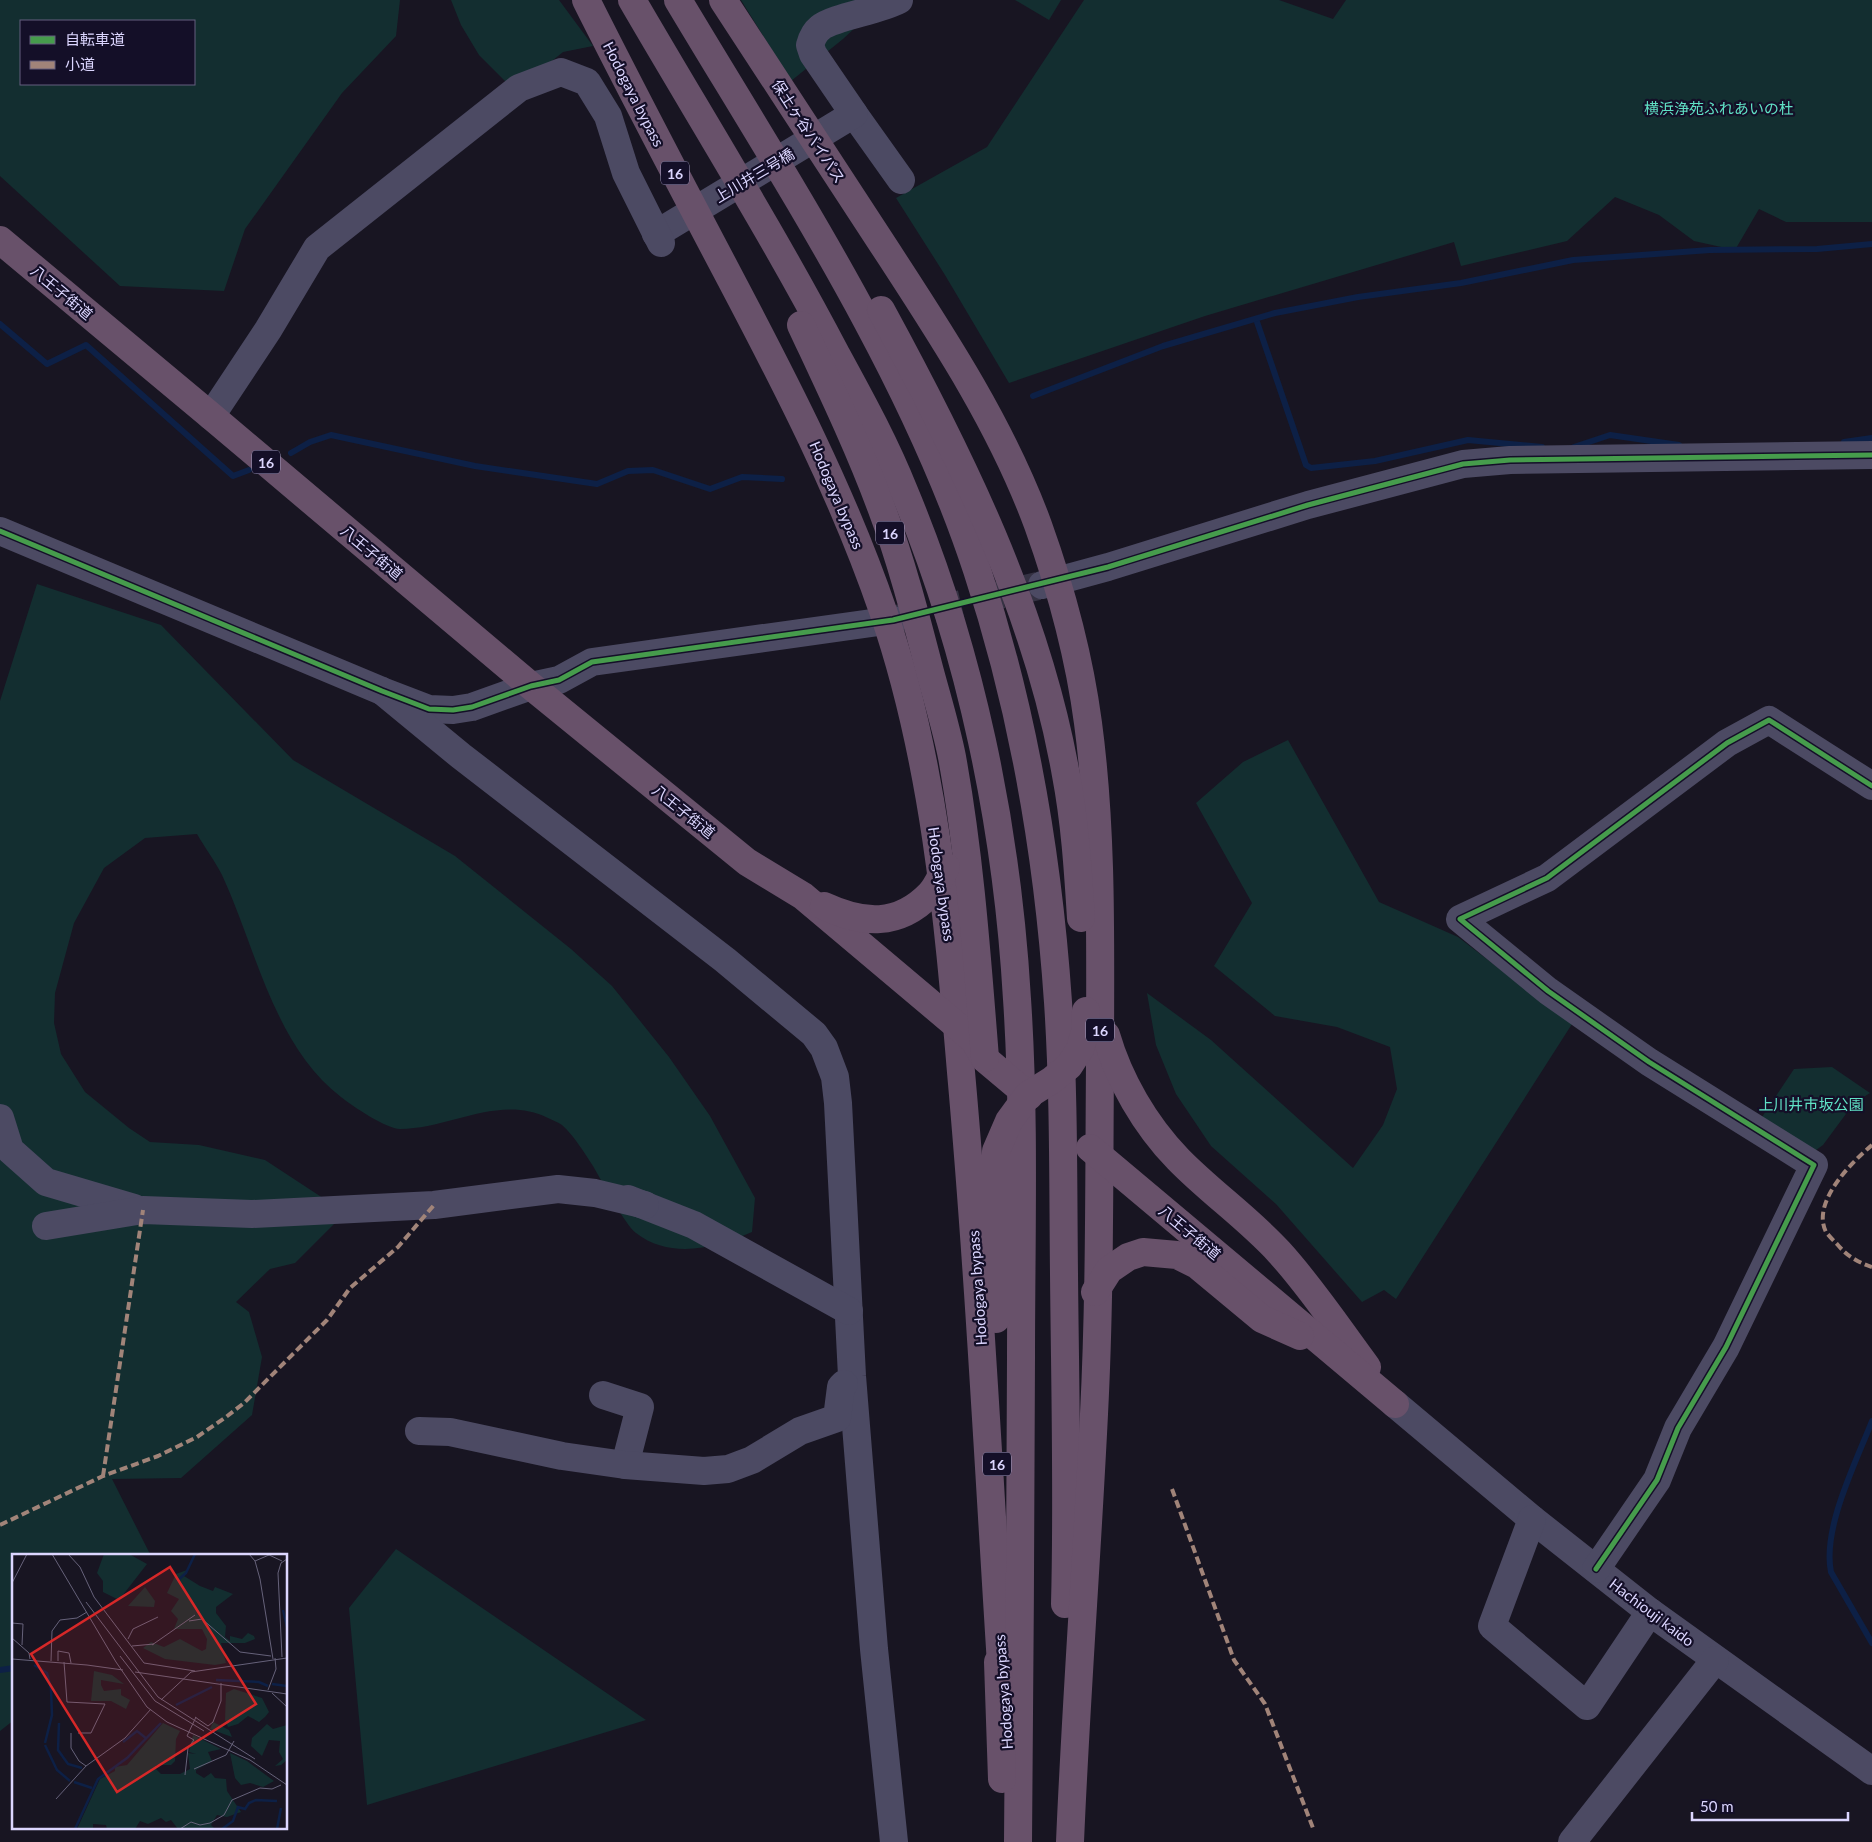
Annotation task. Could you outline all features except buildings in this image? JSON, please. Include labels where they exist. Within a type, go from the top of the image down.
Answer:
[{"type":"highway","name":"Hodogaya bypass","points":[[586,0],[765,344],[832,480],[884,612],[927,777],[949,929],[966,1131],[1013,1842]]},
{"type":"highway","name":"16","points":[[632,0],[811,306],[868,414],[904,490],[936,576],[987,765],[1004,867],[1018,1003],[1022,1203],[1018,1842]]},
{"type":"highway","name":"16","points":[[678,0],[849,288],[903,394],[948,492],[976,566],[999,640],[1032,784],[1050,910],[1058,1006],[1064,1209],[1066,1544],[1064,1664],[1072,1842]]},
{"type":"highway","name":"保土ヶ谷バイパス","points":[[723,0],[894,262],[982,404],[1002,441],[1036,519],[1060,589],[1070,628],[1088,724],[1096,828],[1100,965],[1099,1258],[1094,1420],[1072,1842]]},
{"type":"highway","name":"16","points":[[661,49],[714,160],[796,315],[843,414],[881,507],[902,568],[952,757],[975,939],[985,1059]]},
{"type":"highway","name":"16","points":[[743,108],[819,213],[870,290],[926,392],[1002,559],[1042,675],[1066,775],[1076,855],[1082,931],[1086,1010],[1085,1032],[1080,1049],[1069,1066],[1052,1080],[1028,1095],[1000,1138],[995,1165],[998,1722],[1005,1842]]},
{"type":"highway","name":"八王子街道","points":[[0,240],[212,416],[530,686],[747,862],[802,896],[974,1040],[985,1059],[1395,1404]]},
{"type":"highway","points":[[802,896],[844,915],[868,920],[889,918],[912,909],[932,893],[949,862],[962,825]]},
{"type":"highway","name":"八王子街道","points":[[747,862],[791,910],[958,1050],[966,1056],[985,1059]]},
{"type":"highway","name":"16","points":[[1082,931],[1095,997],[1111,1049],[1127,1086],[1156,1133],[1178,1158],[1256,1228],[1280,1253],[1395,1404]]},
{"type":"highway","name":"16","points":[[1080,1139],[1090,1185],[1087,1476],[1089,1560],[1080,1842]]},
{"type":"highway","name":"16","points":[[1089,1309],[1097,1287],[1109,1270],[1128,1257],[1143,1252],[1163,1252],[1178,1256],[1197,1265],[1262,1319],[1329,1348]]},
{"type":"street","points":[[899,0],[886,7],[830,22],[821,27],[813,36],[810,45],[813,54],[850,117],[901,180]]},
{"type":"street","name":"上川井三号橋","points":[[212,416],[268,330],[317,248],[519,88],[561,72],[587,82],[608,116],[626,173],[660,236],[850,117]]},
{"type":"street","points":[[1042,585],[1108,567],[1308,505],[1463,464],[1510,460],[1872,455]]},
{"type":"street","points":[[0,531],[382,691],[430,709],[453,710],[472,707],[530,686],[558,680],[592,662],[893,620]]},
{"type":"street","points":[[382,691],[461,756],[725,960],[814,1034],[824,1048],[835,1077],[838,1103],[852,1376],[874,1650],[894,1842]]},
{"type":"street","points":[[1596,1569],[1657,1480],[1678,1428],[1726,1346],[1814,1165],[1649,1062],[1548,991],[1460,919],[1548,878],[1727,743],[1769,720],[1872,786]]},
{"type":"street","points":[[0,1118],[10,1150],[46,1182],[143,1210]]},
{"type":"street","points":[[596,1188],[694,1225],[849,1311]]},
{"type":"street","points":[[46,1226],[143,1210],[252,1214],[424,1206],[558,1189],[595,1193],[645,1205]]},
{"type":"street","points":[[419,1432],[450,1432],[562,1456],[625,1465],[704,1471],[728,1469],[752,1460],[800,1431],[837,1418],[841,1387],[852,1376]]},
{"type":"street","points":[[603,1396],[640,1407],[625,1465]]},
{"type":"street","name":"Hachiouji kaido","points":[[1395,1404],[1532,1519],[1650,1612],[1872,1771]]},
{"type":"street","points":[[1532,1519],[1492,1626],[1587,1706],[1650,1612]]},
{"type":"street","points":[[1572,1842],[1715,1660]]},
{"type":"green space","points":[[0,0],[400,0],[396,36],[342,93],[245,229],[224,291],[120,286],[0,176]]},
{"type":"green space","points":[[451,0],[559,0],[593,46],[563,52],[515,91],[479,55],[461,25]]},
{"type":"green space","points":[[741,0],[885,0],[843,39],[791,81]]},
{"type":"green space","points":[[1015,0],[1061,0],[1049,20]]},
{"type":"green space","name":"横浜浄苑ふれあいの杜","points":[[1084,0],[1279,0],[1333,19],[1346,0],[1872,0],[1872,222],[1786,222],[1759,209],[1735,250],[1694,241],[1659,215],[1615,197],[1567,241],[1461,266],[1454,242],[1205,316],[1009,383],[945,275],[896,198],[987,147]]},
{"type":"green space","points":[[37,584],[161,625],[293,760],[455,856],[571,949],[612,986],[669,1057],[710,1116],[755,1198],[752,1232],[724,1243],[694,1249],[664,1246],[650,1241],[632,1229],[575,1139],[557,1122],[530,1112],[511,1110],[474,1114],[419,1128],[400,1129],[387,1125],[353,1106],[318,1076],[299,1051],[283,1024],[269,994],[222,875],[197,834],[145,838],[104,868],[74,923],[55,993],[54,1023],[61,1054],[85,1092],[129,1128],[150,1142],[199,1145],[265,1160],[329,1202],[334,1224],[295,1263],[270,1269],[236,1302],[249,1312],[262,1357],[252,1415],[181,1478],[112,1479],[150,1554],[12,1554],[12,1722],[0,1731],[0,701]]},
{"type":"green space","points":[[1288,740],[1379,902],[1458,937],[1572,1024],[1396,1299],[1384,1290],[1362,1302],[1276,1204],[1211,1146],[1176,1094],[1156,1045],[1147,993],[1211,1040],[1353,1168],[1383,1125],[1397,1089],[1390,1047],[1337,1027],[1275,1016],[1214,966],[1252,903],[1196,803],[1243,762]]},
{"type":"green space","name":"上川井市坂公園","points":[[1832,1067],[1870,1093],[1854,1103],[1823,1145],[1812,1153],[1758,1123],[1794,1069]]},
{"type":"green space","points":[[396,1549],[646,1720],[367,1805],[349,1608]]},
{"type":"waterway","points":[[1033,396],[1163,346],[1275,313],[1358,297],[1461,283],[1573,260],[1710,250],[1817,249],[1872,244]]},
{"type":"waterway","points":[[1256,319],[1306,465],[1311,468],[1375,461],[1468,440],[1542,447]]},
{"type":"waterway","points":[[0,324],[47,364],[86,345],[233,476],[249,470]]},
{"type":"waterway","points":[[291,453],[310,442],[331,435],[475,466],[597,484],[628,471],[653,470],[710,489],[742,477],[782,479]]},
{"type":"waterway","points":[[1574,447],[1610,435],[1679,445]]},
{"type":"waterway","points":[[1844,442],[1872,438]]},
{"type":"waterway","points":[[1872,1421],[1842,1496],[1831,1536],[1830,1555],[1831,1572],[1872,1643]]},
{"type":"waterway","points":[[0,1670],[12,1668]]},
{"type":"tunnel","points":[[893,620],[1038,586]]},
{"type":"marked path","points":[[1872,1145],[1854,1162],[1836,1184],[1824,1208],[1823,1220],[1826,1232],[1845,1252],[1857,1261],[1872,1267]]},
{"type":"marked path","points":[[0,1525],[103,1476],[158,1456],[197,1437],[226,1417],[244,1403],[327,1320],[350,1288],[398,1247],[434,1205]]},
{"type":"marked path","points":[[103,1476],[143,1210]]},
{"type":"marked path","points":[[1172,1489],[1234,1660],[1265,1704],[1313,1828]]},
{"type":"cycle path","points":[[0,531],[382,691],[429,709],[453,710],[472,707],[531,686],[559,680],[592,662],[893,620],[1108,567],[1308,505],[1463,464],[1510,460],[1872,455]]},
{"type":"cycle path","points":[[1596,1569],[1657,1480],[1678,1428],[1726,1347],[1814,1165],[1649,1062],[1548,991],[1460,919],[1547,878],[1727,743],[1769,720],[1872,786]]}]
